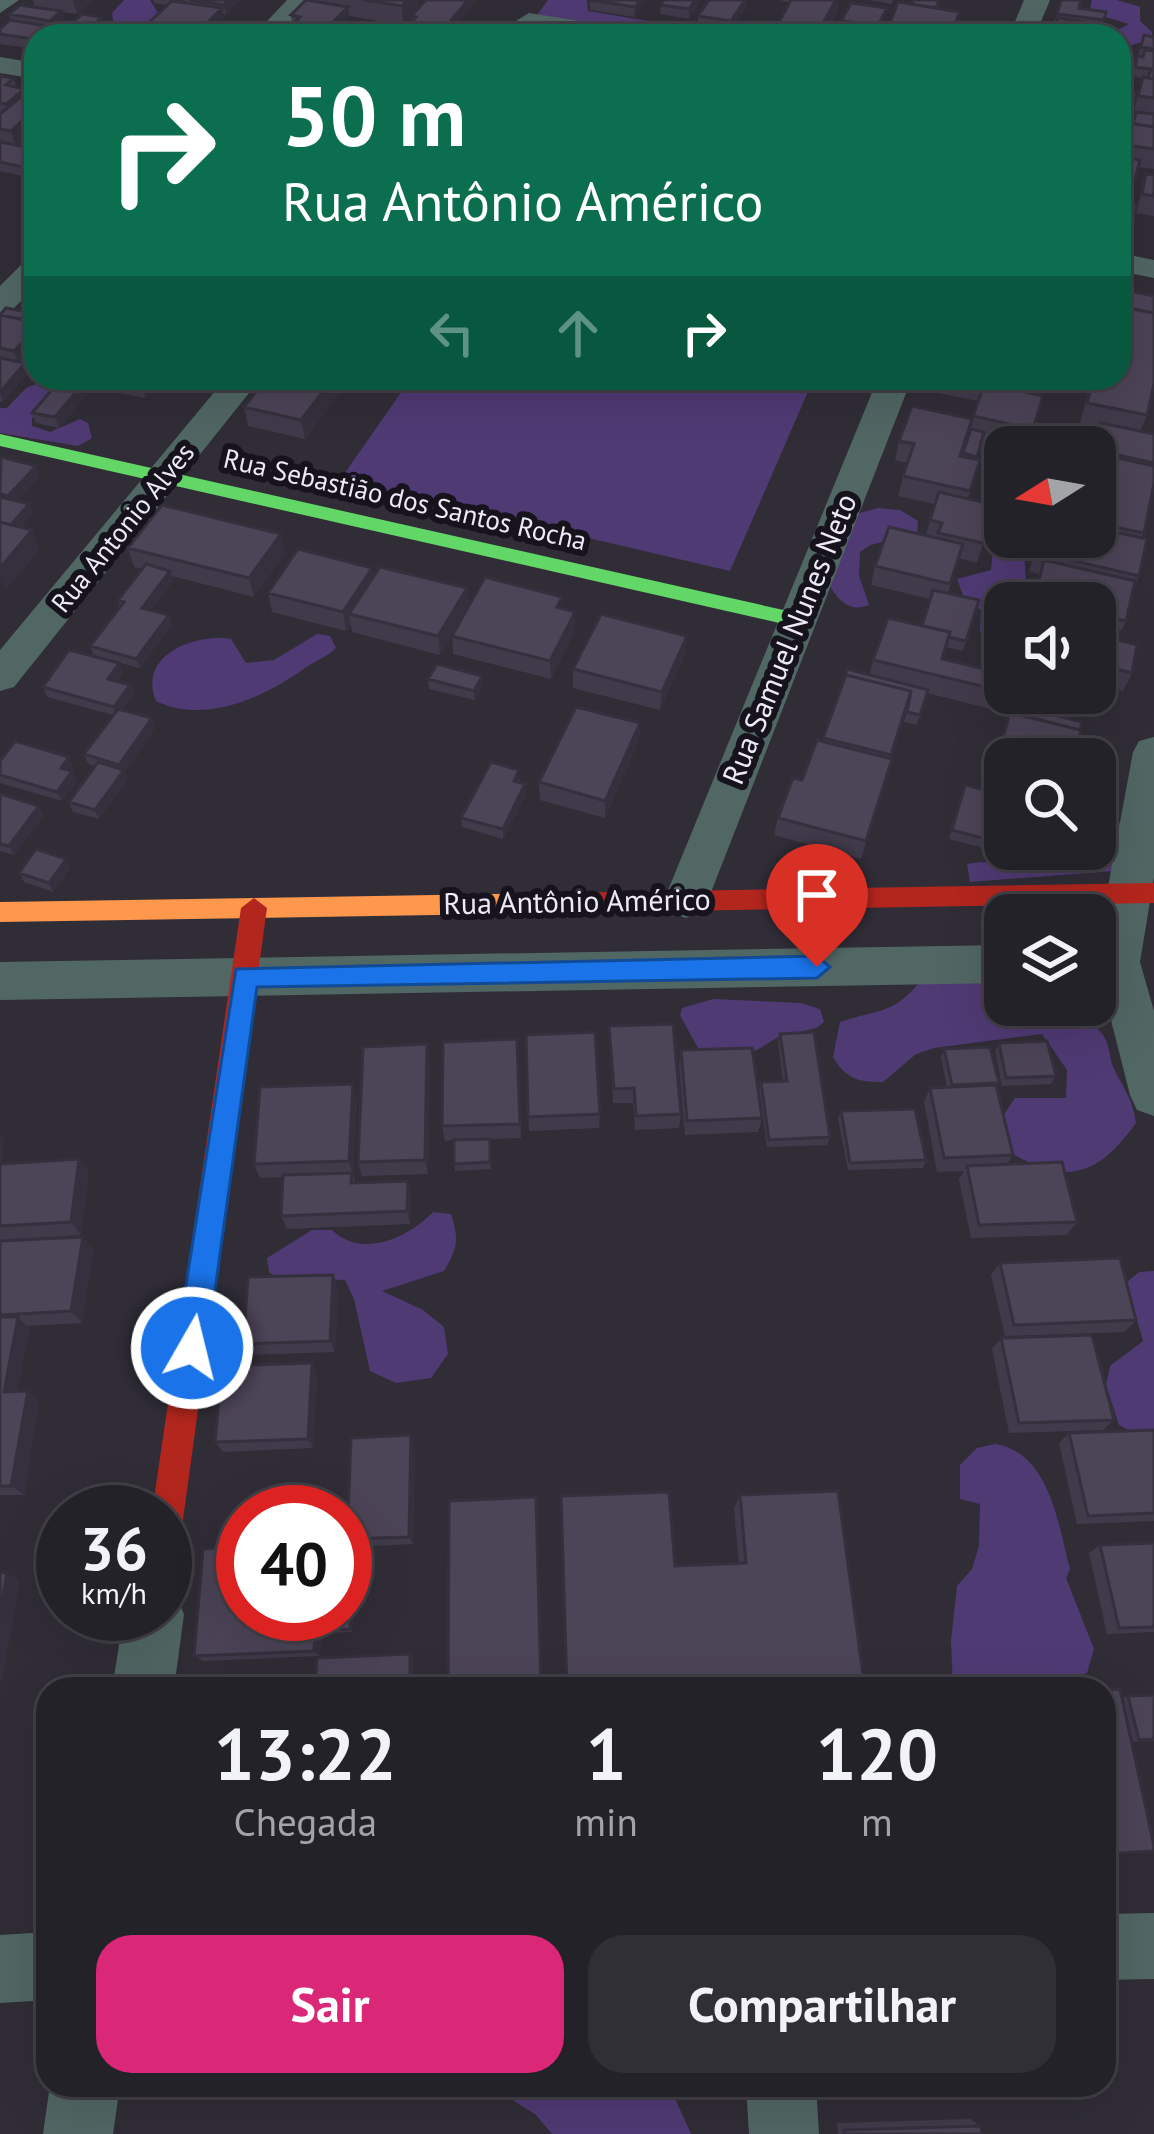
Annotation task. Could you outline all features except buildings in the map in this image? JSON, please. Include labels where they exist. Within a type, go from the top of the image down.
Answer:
[{"type":"street","points":[[278,24],[301,0]]},
{"type":"street","points":[[0,304],[24,280]]},
{"type":"street","name":"Rua Antonio Alves","points":[[0,677],[234,390]]},
{"type":"street","name":"Rua Samuel Nunes Neto","points":[[686,900],[891,390]]},
{"type":"street","name":"Rua Sebastião dos Santos Rocha","points":[[0,440],[797,620]]},
{"type":"street","points":[[1154,752],[1141,894],[1122,962],[1154,1095]]},
{"type":"street","name":"Rua Antônio Américo","points":[[0,912],[1141,894]]},
{"type":"street","points":[[172,1485],[254,908]]},
{"type":"street","points":[[0,981],[984,964]]},
{"type":"street","points":[[145,1677],[150,1641]]},
{"type":"street","points":[[1116,1947],[1154,1946]]},
{"type":"street","points":[[0,1969],[36,1967]]},
{"type":"street","points":[[78,2134],[83,2097]]},
{"type":"street","points":[[782,2097],[784,2134]]},
{"type":"shaded area","points":[[124,0],[150,0],[160,16],[152,24],[114,24],[112,13]]},
{"type":"shaded area","points":[[548,0],[587,0],[588,11],[666,24],[585,24],[537,15]]},
{"type":"shaded area","points":[[1092,0],[1117,0],[1140,7],[1140,21],[1152,32],[1152,39],[1131,45],[1131,24],[1089,12]]},
{"type":"shaded area","points":[[24,390],[55,390],[32,418],[32,426],[50,432],[80,419],[88,423],[92,438],[78,446],[0,433],[0,408],[7,408]]},
{"type":"shaded area","points":[[403,390],[809,390],[730,571],[340,480]]},
{"type":"shaded area","points":[[878,508],[900,510],[918,521],[917,534],[870,545],[860,552],[859,576],[869,605],[850,606],[829,584],[849,516]]},
{"type":"shaded area","points":[[992,558],[1024,558],[1026,582],[984,582],[984,638],[981,610],[963,595],[957,579],[991,570]]},
{"type":"shaded area","points":[[317,634],[330,636],[336,648],[253,698],[194,710],[156,701],[154,671],[172,651],[186,644],[231,639],[246,663],[274,660]]},
{"type":"shaded area","points":[[1116,821],[1121,823],[1126,870],[970,882],[967,864],[984,862],[984,870],[1116,870]]},
{"type":"shaded area","points":[[926,975],[984,981],[984,1026],[1094,1026],[1105,1039],[1136,1123],[1108,1155],[1079,1170],[1047,1169],[1008,1151],[1003,1116],[1015,1098],[1066,1098],[1067,1070],[1042,1034],[934,1048],[916,1054],[883,1082],[848,1075],[833,1057],[840,1022],[896,1004]]},
{"type":"shaded area","points":[[713,999],[801,1003],[820,1009],[824,1022],[740,1054],[699,1050],[680,1015],[682,1008]]},
{"type":"shaded area","points":[[433,1212],[451,1214],[455,1230],[456,1243],[444,1271],[382,1291],[423,1310],[444,1327],[448,1354],[431,1378],[396,1383],[370,1371],[354,1299],[345,1280],[275,1277],[267,1258],[312,1230],[332,1230],[357,1243],[384,1242],[411,1230]]},
{"type":"shaded area","points":[[1154,1271],[1154,1436],[1119,1425],[1106,1385],[1110,1366],[1143,1341],[1126,1283],[1139,1272]]},
{"type":"shaded area","points":[[995,1444],[1014,1450],[1028,1461],[1049,1493],[1070,1569],[1066,1578],[1094,1649],[1087,1673],[952,1677],[957,1586],[972,1569],[979,1546],[980,1504],[960,1499],[960,1465],[977,1448]]},
{"type":"shaded area","points":[[508,2097],[674,2097],[691,2134],[552,2134],[535,2114]]},
{"type":"traffic: fast","points":[[0,440],[797,620]]},
{"type":"traffic: slow","points":[[0,912],[559,903]]},
{"type":"traffic: jam","points":[[559,903],[1154,893]]},
{"type":"traffic: jam","points":[[172,1485],[254,908]]},
{"type":"route","points":[[192,1348],[245,976],[817,967]]}]
